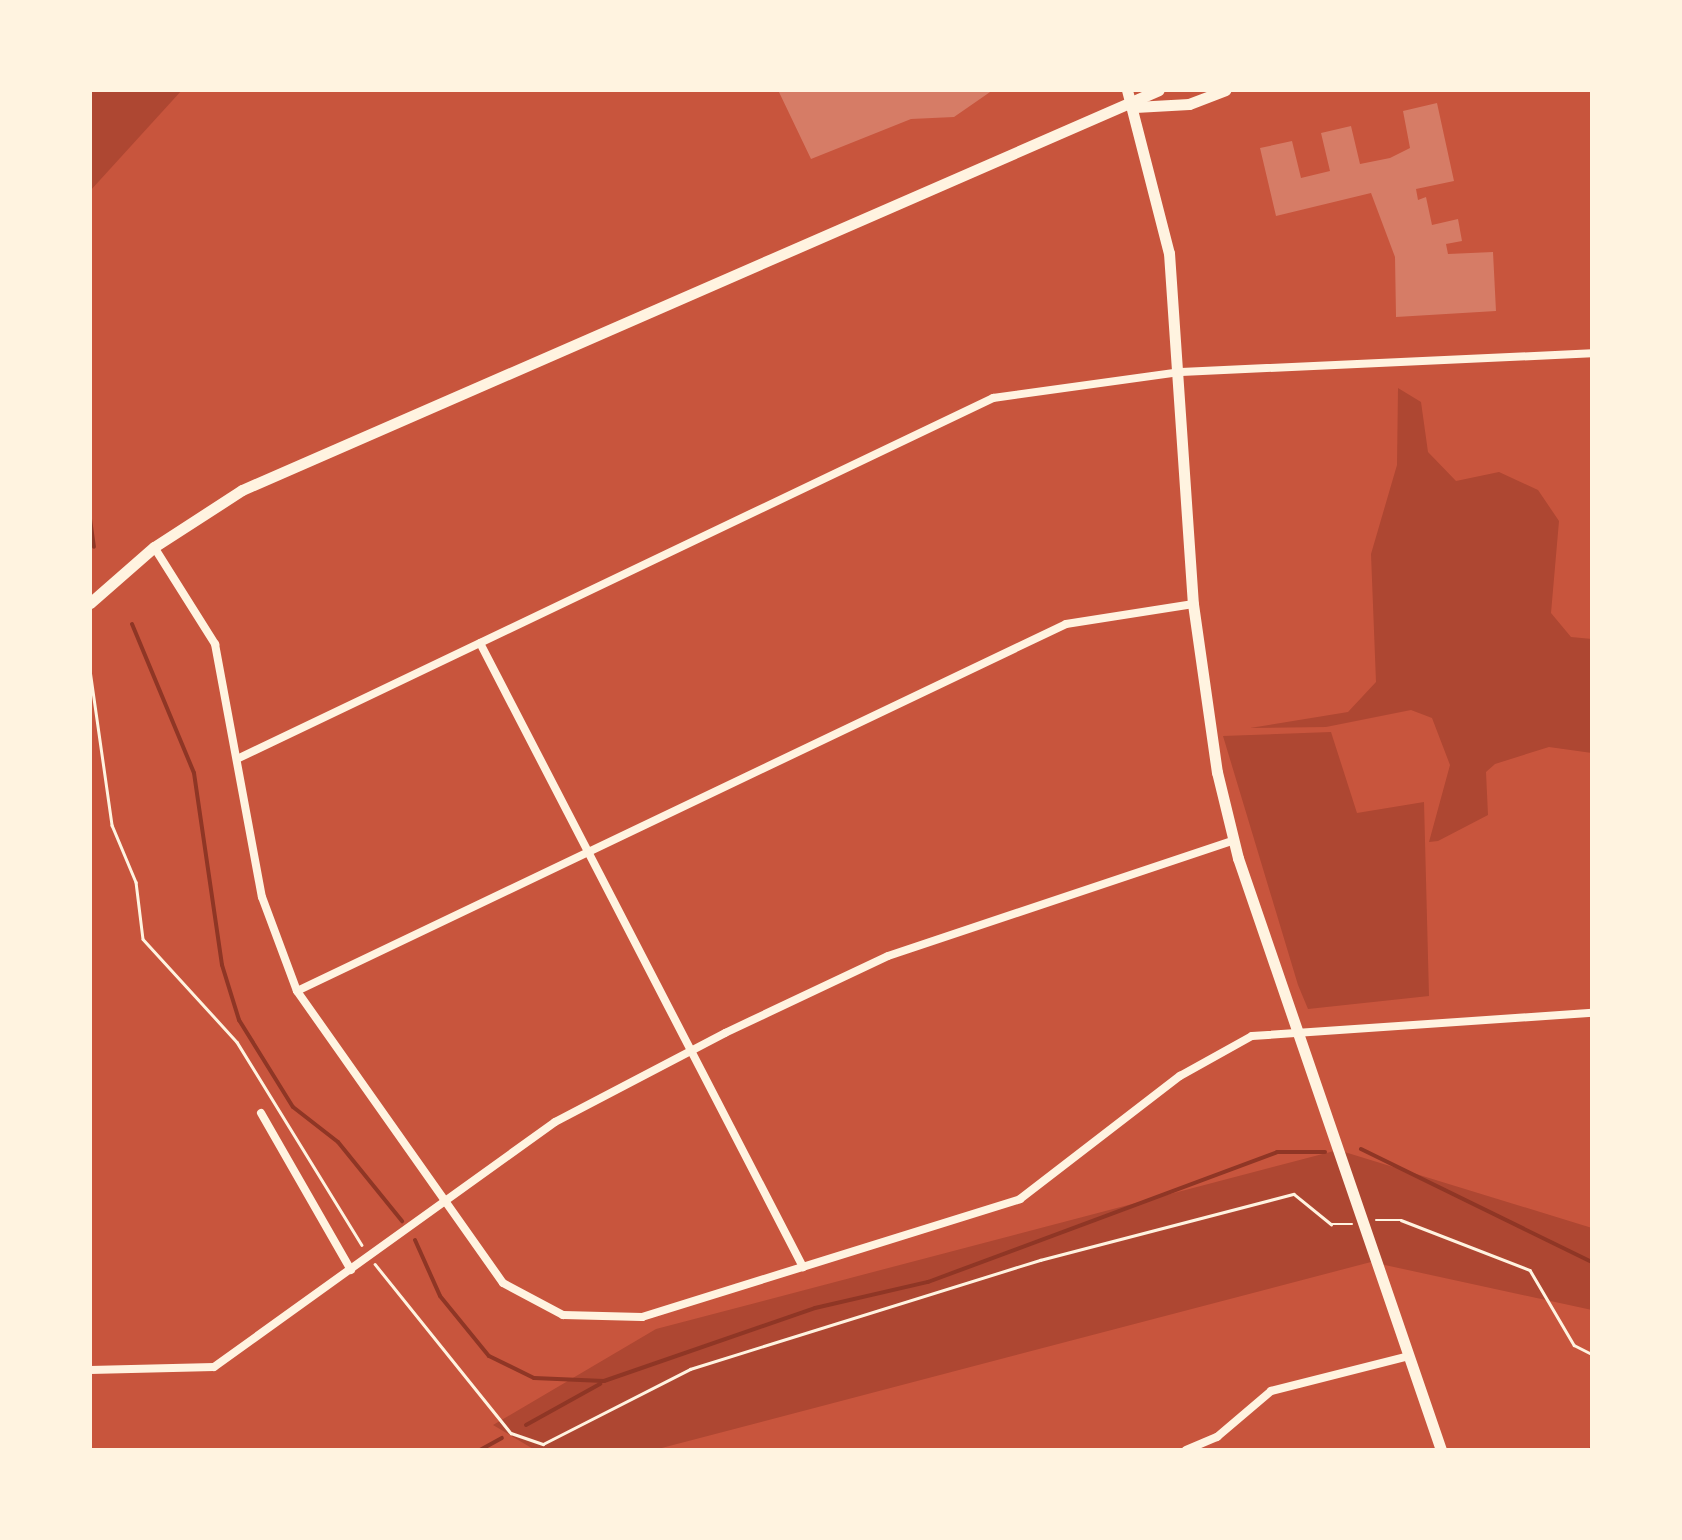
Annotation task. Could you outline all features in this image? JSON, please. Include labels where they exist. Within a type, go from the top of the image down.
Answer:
[{"type":"main road","points":[[1127,90],[1162,208],[1181,372],[1193,604],[1234,840],[1441,1450]]},
{"type":"main road","points":[[90,603],[154,547],[242,490],[350,439],[1135,107],[1159,90]]},
{"type":"main road","points":[[1135,107],[1189,104],[1225,90]]},
{"type":"street","points":[[239,758],[993,398],[1181,372],[1592,352]]},
{"type":"street","points":[[154,547],[215,644],[262,896],[296,991],[440,1204],[503,1283],[580,1318],[642,1318],[1020,1199],[1212,1056],[1295,1027],[1592,1013]]},
{"type":"street","points":[[296,991],[1066,624],[1193,604]]},
{"type":"street","points":[[480,644],[804,1267]]},
{"type":"street","points":[[90,1370],[214,1367],[555,1122],[693,1050],[888,956],[1234,840]]},
{"type":"street","points":[[261,1114],[351,1270]]},
{"type":"street","points":[[1186,1450],[1218,1437],[1271,1391],[1409,1356]]},
{"type":"path","points":[[90,670],[112,825],[136,882],[143,939],[238,1042],[366,1250]]},
{"type":"path","points":[[374,1264],[511,1433],[543,1444],[690,1369],[1040,1260],[1294,1194],[1331,1224],[1354,1224]]},
{"type":"path","points":[[1376,1220],[1401,1220],[1530,1270],[1584,1352],[1592,1354]]},
{"type":"shaded area","points":[[90,90],[182,90],[90,191]]},
{"type":"shaded area","points":[[1398,388],[1421,402],[1428,452],[1456,481],[1499,472],[1538,490],[1559,521],[1551,613],[1571,637],[1592,639],[1592,753],[1549,747],[1495,764],[1486,772],[1488,815],[1429,842],[1450,765],[1432,718],[1411,710],[1326,727],[1250,728],[1348,712],[1376,682],[1371,554],[1397,465]]},
{"type":"shaded area","points":[[1331,732],[1357,813],[1424,802],[1429,996],[1308,1009],[1298,985],[1223,736]]},
{"type":"shaded area","points":[[1338,1150],[1592,1228],[1592,1310],[1371,1262],[654,1450],[535,1450],[493,1425],[656,1329]]},
{"type":"building","points":[[778,90],[993,90],[954,117],[911,119],[811,159]]},
{"type":"building","points":[[1437,103],[1454,181],[1416,189],[1418,200],[1426,197],[1432,225],[1458,219],[1462,241],[1446,244],[1448,254],[1493,252],[1496,311],[1396,317],[1395,257],[1371,193],[1276,216],[1260,148],[1292,141],[1301,178],[1330,171],[1321,133],[1351,126],[1360,164],[1390,158],[1410,148],[1403,111]]},
{"type":"waterway","points":[[90,519],[94,547]]},
{"type":"waterway","points":[[132,624],[194,773],[222,965],[239,1020],[293,1107],[338,1142],[402,1221]]},
{"type":"waterway","points":[[1361,1149],[1592,1262]]},
{"type":"waterway","points":[[415,1240],[440,1296],[489,1356],[534,1378],[604,1381],[815,1308],[928,1282],[1277,1152],[1325,1152]]},
{"type":"waterway","points":[[1592,1369],[1592,1403]]},
{"type":"waterway","points":[[526,1425],[600,1384]]},
{"type":"waterway","points":[[480,1450],[502,1438]]}]
